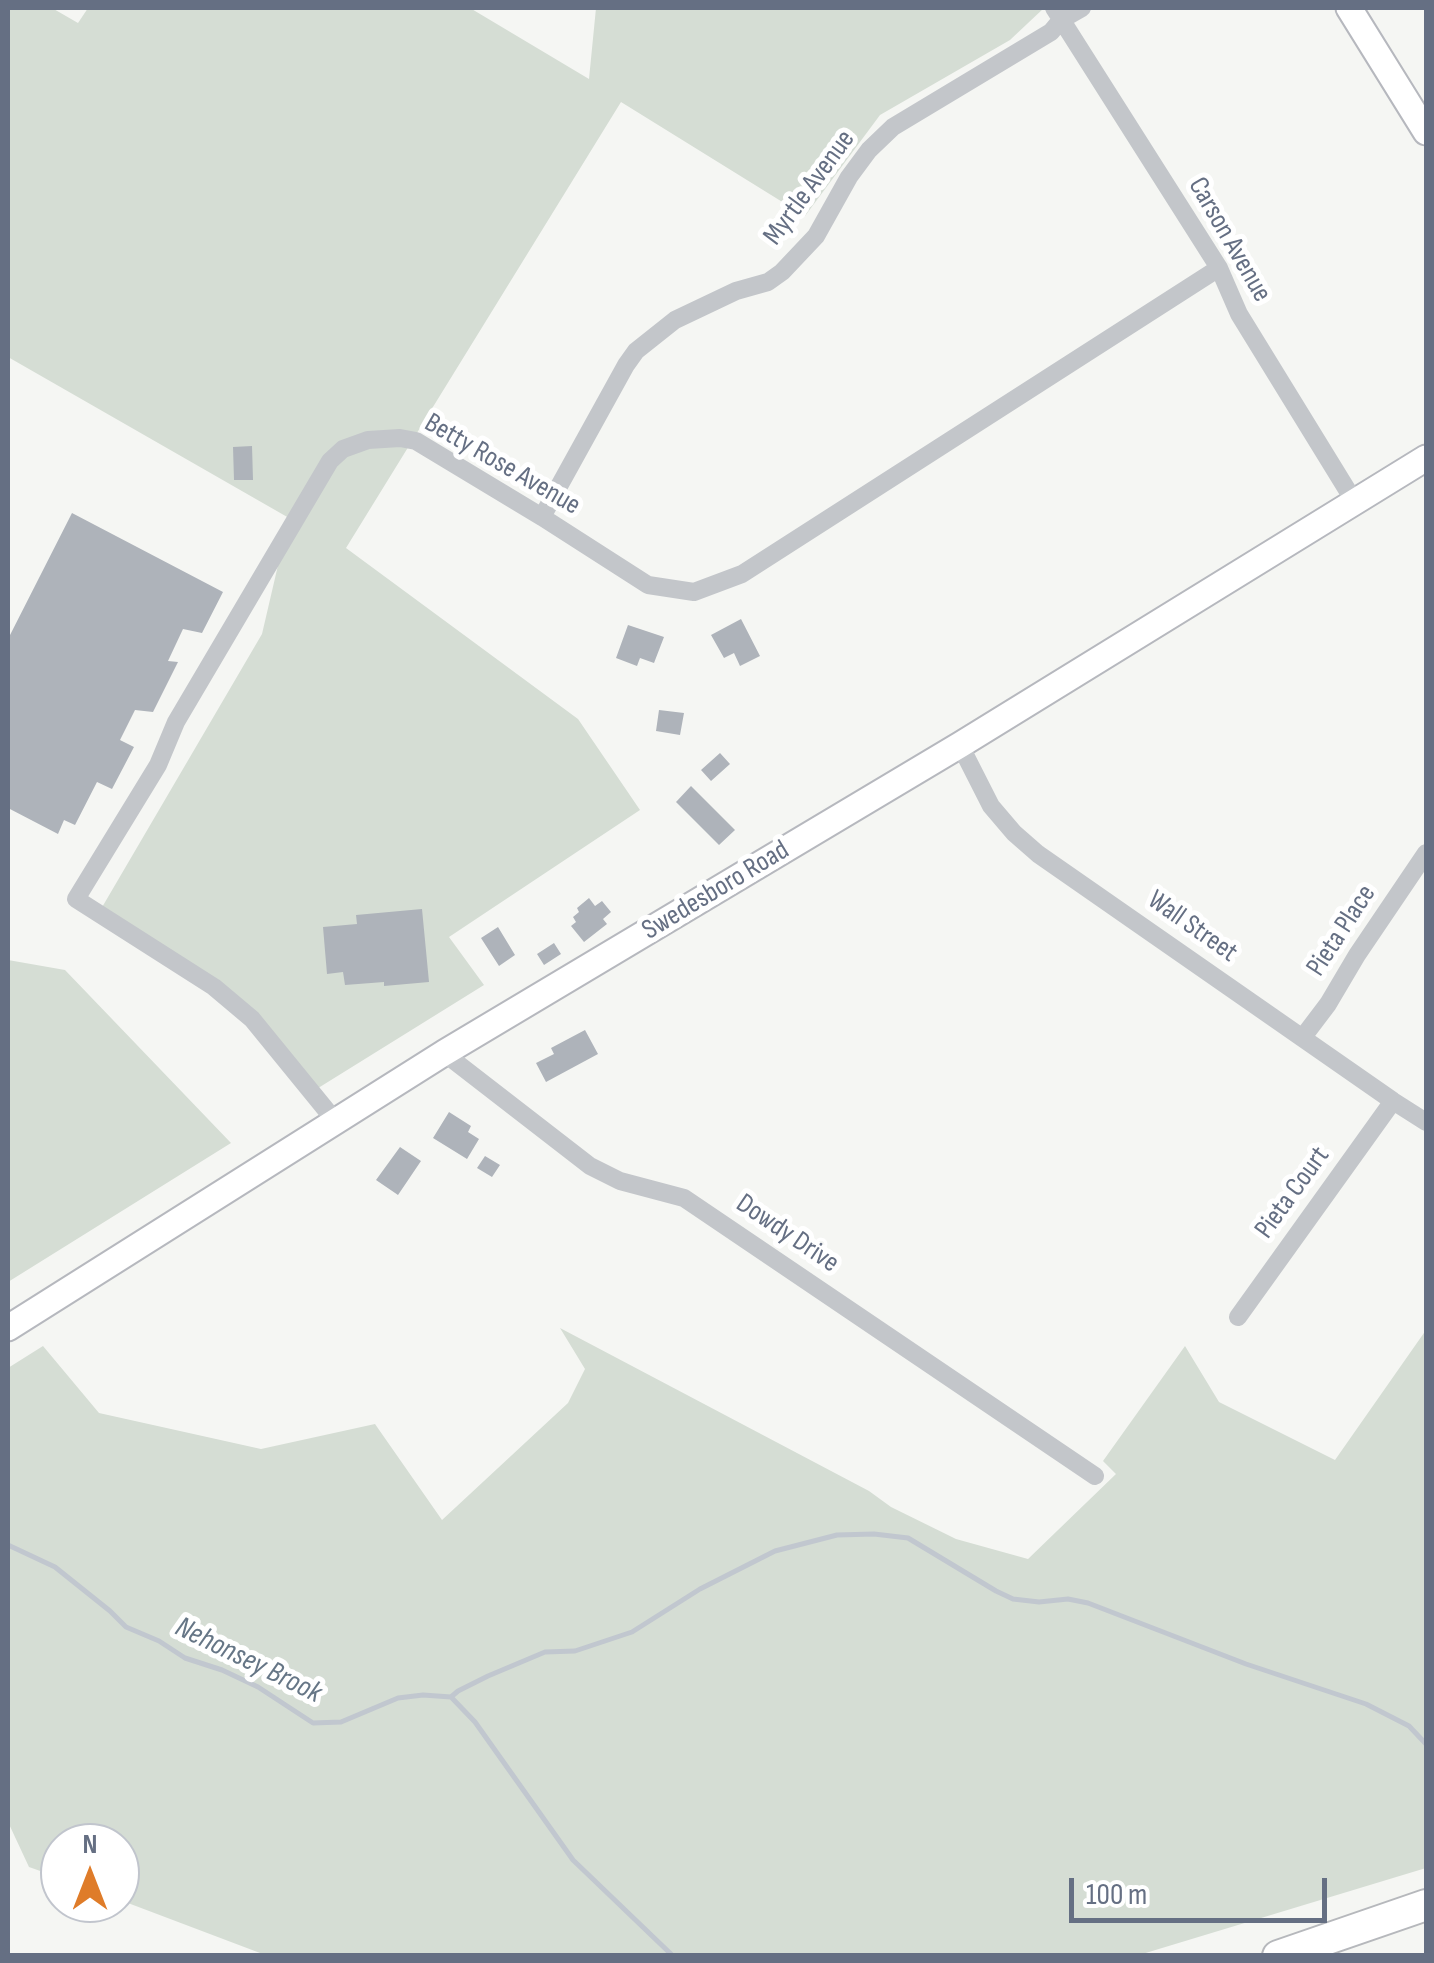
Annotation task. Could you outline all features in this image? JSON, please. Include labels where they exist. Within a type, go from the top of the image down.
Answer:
[{"type":"highway","points":[[1278,1956],[1426,1905]]},
{"type":"highway","points":[[1316,1956],[1426,1922]]},
{"type":"main road","points":[[1350,8],[1426,132]]},
{"type":"main road","name":"Swedesboro Road","points":[[8,1328],[444,1053],[960,744],[1426,458]]},
{"type":"street","name":"Myrtle Avenue","points":[[542,517],[636,351],[675,320],[768,282],[782,272],[816,236],[858,163],[893,127],[1051,32],[1058,14],[1082,8]]},
{"type":"street","name":"Carson Avenue","points":[[1058,14],[1220,268],[1239,314],[1354,501]]},
{"type":"street","name":"Betty Rose Avenue","points":[[336,1122],[252,1019],[214,987],[76,899],[158,764],[176,722],[330,460],[344,449],[368,440],[400,438],[416,442],[648,586],[694,592],[742,574],[1220,268]]},
{"type":"street","name":"Wall Street","points":[[960,744],[992,806],[1038,854],[1426,1122]]},
{"type":"street","name":"Pieta Place","points":[[1303,1037],[1426,854]]},
{"type":"street","name":"Dowdy Drive","points":[[444,1053],[576,1157],[604,1175],[684,1198],[1096,1476]]},
{"type":"street","name":"Pieta Court","points":[[1238,1317],[1393,1102]]},
{"type":"shaded area","points":[[8,8],[52,8],[78,23],[88,8],[470,8],[589,79],[596,8],[1044,8],[1010,40],[880,115],[805,216],[621,102],[346,548],[578,719],[640,810],[449,937],[484,985],[315,1090],[238,1001],[101,909],[262,634],[289,518],[8,357]]},
{"type":"shaded area","points":[[8,960],[65,970],[231,1143],[8,1282]]},
{"type":"shaded area","points":[[560,1328],[869,1491],[891,1507],[956,1539],[1028,1559],[1116,1474],[1103,1461],[1185,1346],[1219,1402],[1335,1460],[1426,1330],[1426,1868],[1139,1955],[268,1956],[140,1908],[140,1823],[40,1823],[40,1871],[29,1867],[8,1822],[8,1368],[43,1346],[99,1413],[261,1449],[375,1424],[442,1520],[568,1403],[585,1369]]},
{"type":"building","points":[[252,446],[253,480],[234,480],[233,447]]},
{"type":"building","points":[[72,513],[223,592],[202,633],[183,629],[168,661],[178,662],[153,712],[135,710],[120,740],[134,747],[112,789],[97,782],[75,825],[64,820],[58,834],[8,808],[8,639]]},
{"type":"building","points":[[741,619],[760,656],[740,666],[734,653],[724,658],[711,635]]},
{"type":"building","points":[[628,625],[664,637],[654,663],[640,658],[637,666],[616,658]]},
{"type":"building","points":[[659,710],[684,713],[680,735],[656,731]]},
{"type":"building","points":[[720,753],[730,764],[711,781],[701,770]]},
{"type":"building","points":[[691,786],[735,830],[719,845],[676,802]]},
{"type":"building","points":[[589,898],[595,906],[602,901],[611,912],[603,919],[607,924],[584,942],[571,926],[576,922],[573,917],[579,912],[577,908]]},
{"type":"building","points":[[422,909],[429,982],[345,985],[343,972],[327,974],[323,927],[357,924],[356,915]]},
{"type":"building","points":[[498,927],[515,955],[499,966],[481,938]]},
{"type":"building","points":[[554,943],[561,954],[544,965],[537,954]]},
{"type":"building","points":[[585,1030],[598,1054],[546,1082],[536,1063],[554,1054],[551,1048]]},
{"type":"building","points":[[449,1112],[471,1126],[468,1132],[479,1139],[467,1159],[433,1138]]},
{"type":"building","points":[[400,1147],[421,1161],[398,1195],[376,1180]]},
{"type":"building","points":[[485,1156],[500,1165],[492,1177],[477,1168]]},
{"type":"waterway","points":[[451,1697],[545,1652],[575,1651],[632,1632],[700,1589],[775,1551],[837,1535],[874,1534],[908,1538],[1013,1599],[1088,1603],[1246,1664],[1366,1704],[1409,1726],[1426,1744]]},
{"type":"waterway","name":"Nehonsey Brook","points":[[8,1545],[55,1567],[126,1627],[185,1658],[258,1687],[313,1723],[341,1722],[398,1698],[451,1697],[475,1722],[573,1860],[673,1956]]}]
